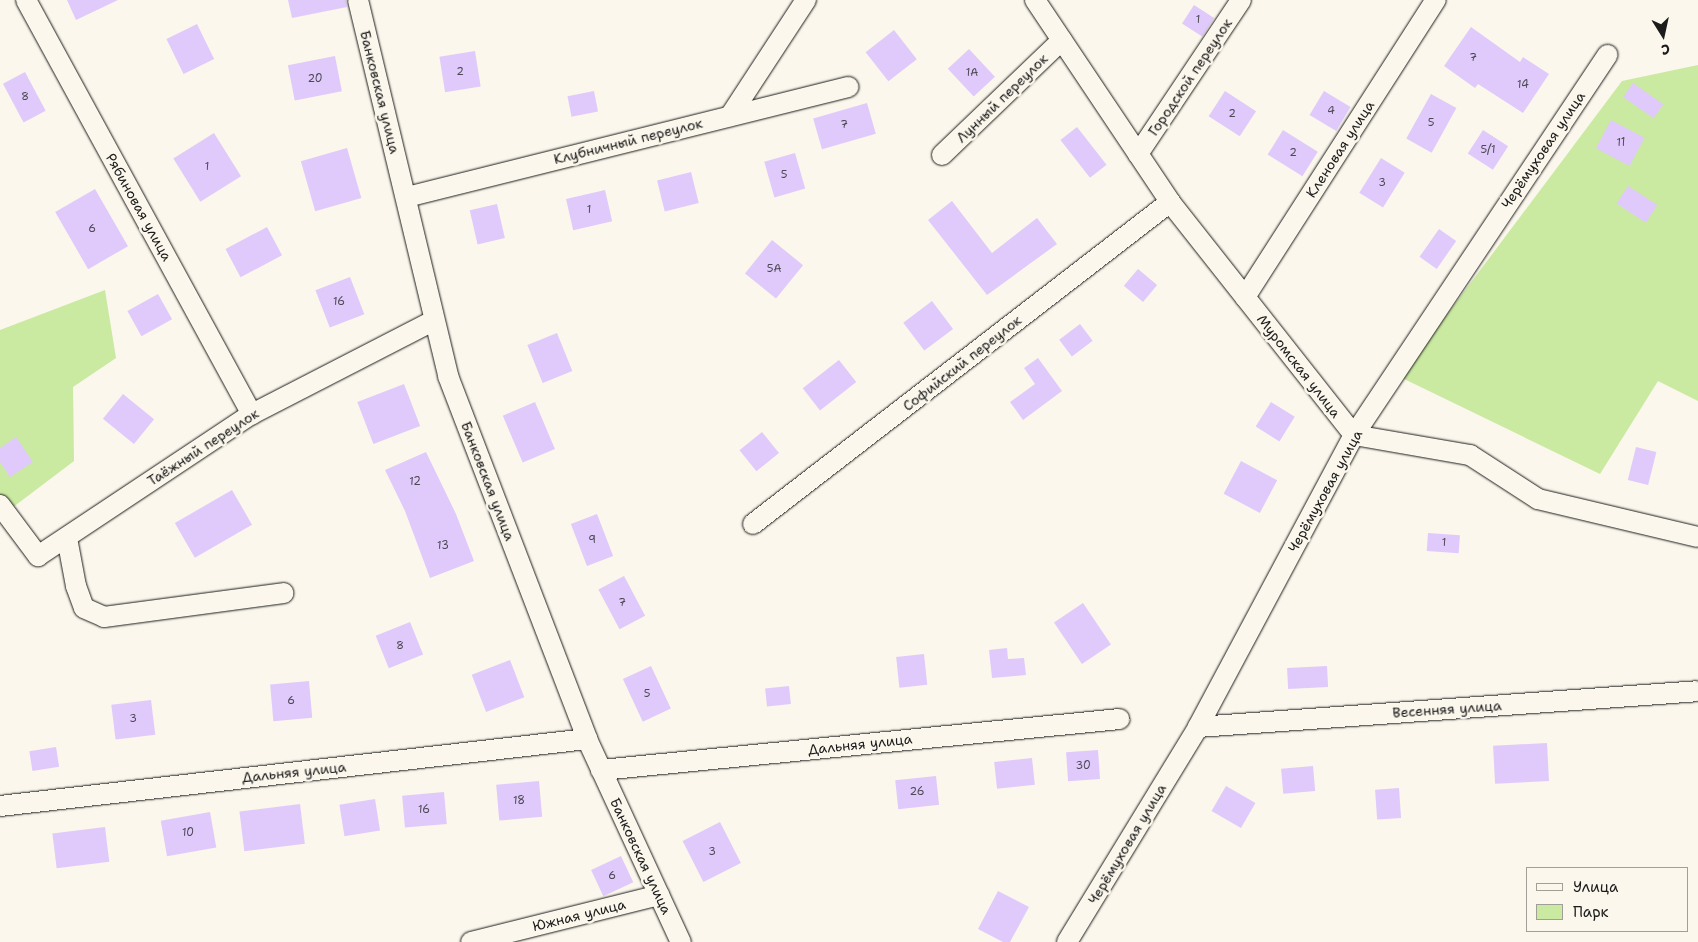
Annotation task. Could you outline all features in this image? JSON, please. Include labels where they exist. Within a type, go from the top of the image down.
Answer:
[{"type":"street","name":"Рябиновая улица","points":[[26,0],[252,414]]},
{"type":"street","name":"Банковская улица","points":[[358,0],[407,197],[433,321],[448,376],[587,739],[681,942]]},
{"type":"street","points":[[730,116],[806,0]]},
{"type":"street","name":"Муромская улица","points":[[1037,0],[1170,202],[1354,435]]},
{"type":"street","name":"Городской переулок","points":[[1138,154],[1242,0]]},
{"type":"street","name":"Кленовая улица","points":[[1245,297],[1436,0]]},
{"type":"street","name":"Лунный переулок","points":[[942,155],[1062,40]]},
{"type":"street","name":"Черёмуховая улица","points":[[1068,942],[1198,727],[1354,435],[1606,55]]},
{"type":"street","name":"Клубничный переулок","points":[[407,197],[848,87]]},
{"type":"street","name":"Софийский переулок","points":[[753,524],[1170,202]]},
{"type":"street","name":"Таёжный переулок","points":[[0,505],[38,556],[252,414],[433,321]]},
{"type":"street","points":[[1354,435],[1470,455],[1538,499],[1698,537]]},
{"type":"street","points":[[67,538],[76,586],[84,608],[104,617],[283,593]]},
{"type":"street","name":"Весенняя улица","points":[[1198,727],[1696,691]]},
{"type":"street","name":"Дальняя улица","points":[[601,770],[1120,718]]},
{"type":"street","name":"Дальняя улица","points":[[0,806],[587,739]]},
{"type":"street","name":"Южная улица","points":[[471,942],[659,895]]},
{"type":"green space","points":[[1698,65],[1698,401],[1658,381],[1600,474],[1400,377],[1622,81]]},
{"type":"green space","points":[[105,290],[116,358],[73,387],[74,461],[0,517],[0,330]]},
{"type":"building","points":[[67,0],[118,0],[76,20]]},
{"type":"building","points":[[288,0],[346,0],[347,7],[292,18]]},
{"type":"building","points":[[1194,5],[1214,18],[1202,37],[1182,23]]},
{"type":"building","points":[[197,24],[214,59],[184,74],[166,39]]},
{"type":"building","points":[[1471,27],[1520,62],[1523,57],[1549,74],[1523,113],[1478,84],[1475,88],[1444,66]]},
{"type":"building","points":[[894,30],[917,59],[888,81],[866,52]]},
{"type":"building","points":[[969,49],[995,77],[974,97],[948,69]]},
{"type":"building","points":[[475,51],[481,87],[445,92],[439,57]]},
{"type":"building","points":[[335,56],[342,91],[295,100],[288,65]]},
{"type":"building","points":[[25,72],[46,111],[24,123],[3,84]]},
{"type":"building","points":[[1633,83],[1663,104],[1654,118],[1623,97]]},
{"type":"building","points":[[594,91],[598,112],[572,117],[567,96]]},
{"type":"building","points":[[1225,91],[1256,111],[1240,136],[1209,116]]},
{"type":"building","points":[[1324,91],[1351,107],[1336,131],[1310,115]]},
{"type":"building","points":[[1431,94],[1456,108],[1432,153],[1406,139]]},
{"type":"building","points":[[867,103],[876,134],[822,149],[813,118]]},
{"type":"building","points":[[1611,120],[1645,138],[1630,166],[1596,148]]},
{"type":"building","points":[[1077,127],[1107,165],[1090,178],[1060,140]]},
{"type":"building","points":[[1283,130],[1318,152],[1302,176],[1268,155]]},
{"type":"building","points":[[1483,130],[1508,146],[1493,170],[1468,153]]},
{"type":"building","points":[[214,133],[241,176],[200,202],[173,158]]},
{"type":"building","points":[[347,148],[361,198],[315,211],[301,161]]},
{"type":"building","points":[[795,153],[805,189],[774,197],[764,162]]},
{"type":"building","points":[[1381,158],[1405,173],[1383,208],[1359,193]]},
{"type":"building","points":[[691,172],[699,203],[665,212],[657,180]]},
{"type":"building","points":[[1628,186],[1657,205],[1646,223],[1617,204]]},
{"type":"building","points":[[95,189],[128,246],[88,269],[55,212]]},
{"type":"building","points":[[605,190],[612,221],[573,230],[566,199]]},
{"type":"building","points":[[952,201],[992,253],[1037,218],[1057,244],[987,295],[928,220]]},
{"type":"building","points":[[497,204],[505,238],[478,244],[470,210]]},
{"type":"building","points":[[267,227],[282,255],[241,277],[226,249]]},
{"type":"building","points":[[1439,229],[1456,241],[1437,269],[1419,257]]},
{"type":"building","points":[[772,240],[803,265],[776,299],[745,273]]},
{"type":"building","points":[[1138,269],[1157,285],[1143,302],[1124,286]]},
{"type":"building","points":[[350,277],[364,314],[330,328],[315,290]]},
{"type":"building","points":[[158,294],[172,319],[141,336],[127,311]]},
{"type":"building","points":[[932,301],[953,329],[924,351],[903,323]]},
{"type":"building","points":[[1080,324],[1093,341],[1072,356],[1059,340]]},
{"type":"building","points":[[557,333],[572,371],[543,383],[527,345]]},
{"type":"building","points":[[1038,358],[1062,391],[1023,420],[1010,402],[1035,384],[1024,368]]},
{"type":"building","points":[[839,360],[856,382],[820,410],[803,388]]},
{"type":"building","points":[[404,384],[420,426],[373,444],[357,402]]},
{"type":"building","points":[[123,394],[154,419],[134,444],[103,419]]},
{"type":"building","points":[[535,402],[555,449],[523,463],[503,416]]},
{"type":"building","points":[[1271,402],[1295,417],[1279,441],[1256,427]]},
{"type":"building","points":[[762,432],[779,453],[756,471],[739,450]]},
{"type":"building","points":[[16,437],[33,462],[10,477],[0,462],[0,448]]},
{"type":"building","points":[[1636,447],[1656,452],[1648,485],[1628,480]]},
{"type":"building","points":[[426,452],[456,514],[474,561],[430,578],[405,511],[385,470]]},
{"type":"building","points":[[1241,461],[1277,480],[1260,513],[1224,494]]},
{"type":"building","points":[[232,490],[252,525],[195,558],[175,523]]},
{"type":"building","points":[[597,514],[613,556],[587,566],[571,524]]},
{"type":"building","points":[[1428,533],[1460,535],[1459,553],[1427,551]]},
{"type":"building","points":[[624,576],[645,616],[620,629],[598,590]]},
{"type":"building","points":[[1083,603],[1111,644],[1082,664],[1054,623]]},
{"type":"building","points":[[410,622],[423,654],[389,668],[376,636]]},
{"type":"building","points":[[1007,648],[1008,659],[1024,658],[1026,675],[992,678],[989,650]]},
{"type":"building","points":[[924,654],[927,685],[899,688],[896,657]]},
{"type":"building","points":[[510,660],[524,697],[486,712],[472,675]]},
{"type":"building","points":[[651,666],[671,709],[643,722],[623,679]]},
{"type":"building","points":[[1327,666],[1328,687],[1288,689],[1287,668]]},
{"type":"building","points":[[309,681],[312,718],[273,721],[270,684]]},
{"type":"building","points":[[789,686],[791,704],[767,706],[765,689]]},
{"type":"building","points":[[151,700],[155,735],[116,740],[111,705]]},
{"type":"building","points":[[1547,743],[1549,781],[1495,784],[1493,746]]},
{"type":"building","points":[[56,747],[59,767],[32,771],[29,751]]},
{"type":"building","points":[[1098,750],[1100,779],[1068,781],[1066,752]]},
{"type":"building","points":[[1032,758],[1035,785],[997,789],[994,762]]},
{"type":"building","points":[[1313,766],[1315,791],[1283,794],[1281,769]]},
{"type":"building","points":[[936,776],[939,805],[898,809],[895,780]]},
{"type":"building","points":[[539,781],[542,817],[499,821],[496,785]]},
{"type":"building","points":[[1226,786],[1255,803],[1241,828],[1212,811]]},
{"type":"building","points":[[1399,788],[1401,818],[1377,820],[1375,790]]},
{"type":"building","points":[[444,792],[447,824],[405,828],[402,796]]},
{"type":"building","points":[[375,799],[380,831],[344,836],[339,805]]},
{"type":"building","points":[[300,804],[305,844],[244,851],[239,811]]},
{"type":"building","points":[[210,812],[216,847],[167,856],[161,821]]},
{"type":"building","points":[[720,822],[741,863],[703,882],[683,841]]},
{"type":"building","points":[[105,827],[109,862],[57,868],[52,833]]},
{"type":"building","points":[[621,856],[633,882],[603,896],[591,870]]},
{"type":"building","points":[[998,891],[1029,907],[1010,942],[1003,942],[978,929]]}]
